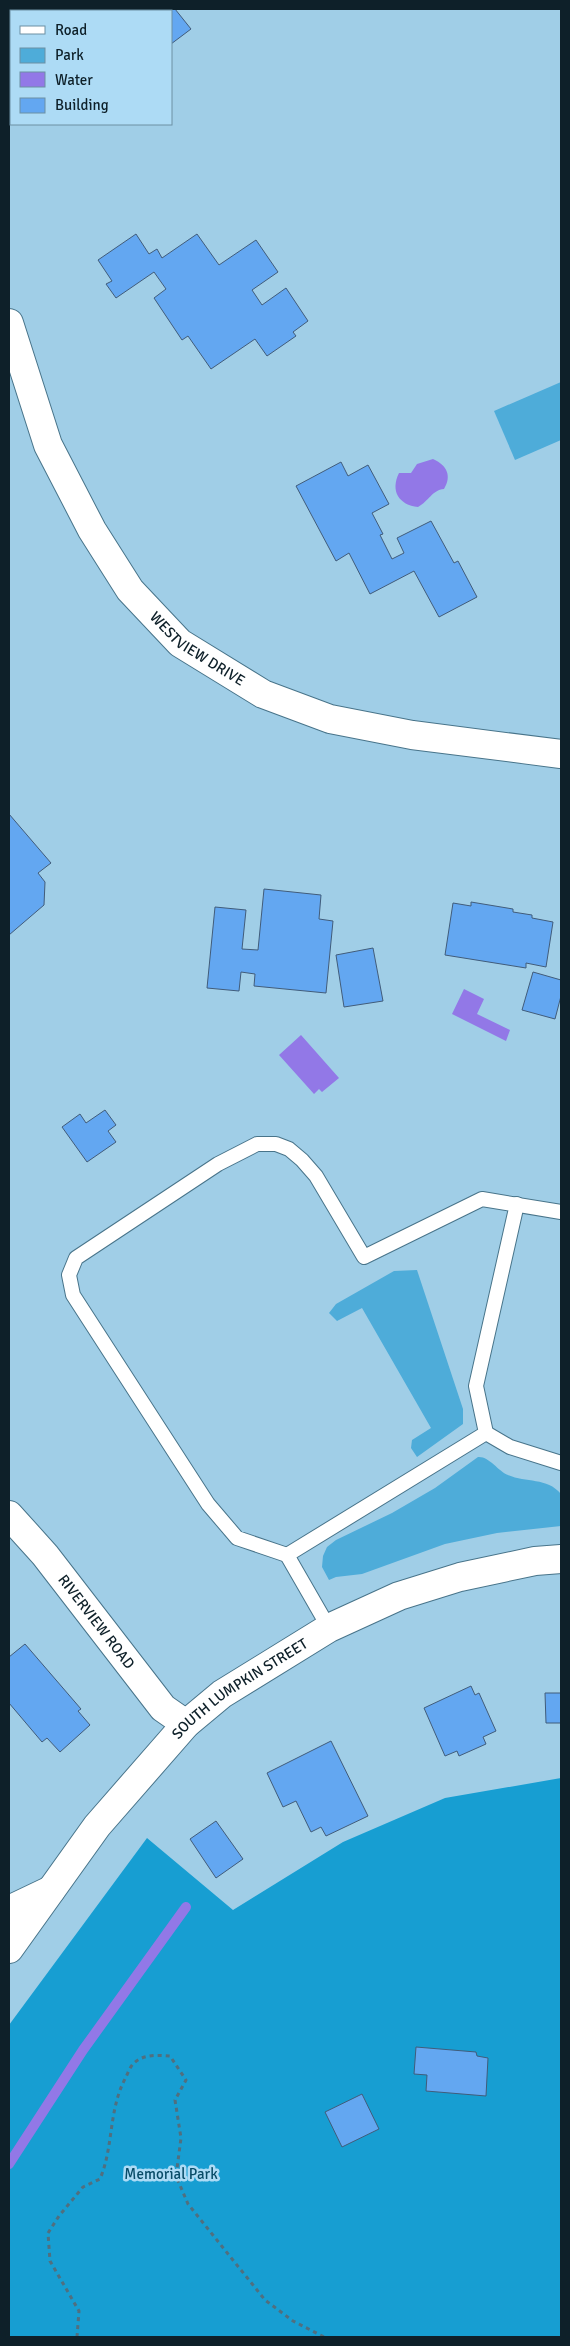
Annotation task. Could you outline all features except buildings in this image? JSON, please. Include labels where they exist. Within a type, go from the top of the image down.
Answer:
[{"type":"street","name":"WESTVIEW DRIVE","points":[[9,323],[48,445],[92,530],[130,590],[180,643],[263,694],[330,719],[412,735],[561,754]]},
{"type":"street","name":"RIVERVIEW ROAD","points":[[9,1515],[45,1555],[163,1708],[186,1724]]},
{"type":"street","name":"SOUTH LUMPKIN STREET","points":[[9,1949],[97,1826],[186,1724],[222,1694],[329,1628],[398,1596],[460,1577],[535,1562],[561,1559]]},
{"type":"street","points":[[9,1910],[51,1890]]},
{"type":"lane","points":[[329,1628],[287,1555],[237,1538],[208,1504],[74,1295],[69,1275],[76,1258],[218,1164],[257,1144],[283,1146],[307,1165],[316,1176],[364,1257],[482,1199],[561,1212]]},
{"type":"lane","points":[[517,1204],[476,1386],[486,1433],[510,1447],[557,1462]]},
{"type":"lane","points":[[287,1555],[486,1433]]},
{"type":"path","points":[[77,2337],[79,2311],[50,2261],[48,2233],[83,2187],[100,2179],[107,2165],[112,2116],[122,2084],[134,2063],[153,2054],[170,2056],[186,2080],[175,2100],[181,2138],[176,2176],[188,2204],[265,2300],[293,2321],[324,2337]]},
{"type":"green space","points":[[561,382],[561,440],[515,460],[494,411]]},
{"type":"green space","points":[[417,1270],[463,1409],[463,1424],[417,1457],[411,1448],[412,1440],[431,1428],[362,1308],[337,1321],[329,1313],[336,1304],[394,1271]]},
{"type":"green space","points":[[478,1457],[490,1461],[508,1475],[543,1483],[555,1489],[561,1494],[561,1526],[497,1533],[445,1544],[362,1574],[336,1577],[329,1580],[322,1567],[323,1556],[327,1547],[336,1540],[392,1513],[435,1488]]},
{"type":"green space","name":"Memorial Park","points":[[561,1778],[561,2337],[9,2337],[9,2025],[147,1838],[233,1910],[343,1842],[445,1798]]},
{"type":"water","points":[[433,459],[442,464],[447,471],[448,480],[444,489],[436,491],[418,507],[411,506],[401,500],[396,491],[396,480],[399,473],[411,473],[417,464]]},
{"type":"water","points":[[464,989],[484,999],[477,1014],[510,1030],[506,1041],[452,1014]]},
{"type":"water","points":[[301,1035],[339,1078],[322,1092],[319,1089],[314,1094],[279,1055]]},
{"type":"waterway","points":[[9,2164],[83,2050],[186,1907]]}]
